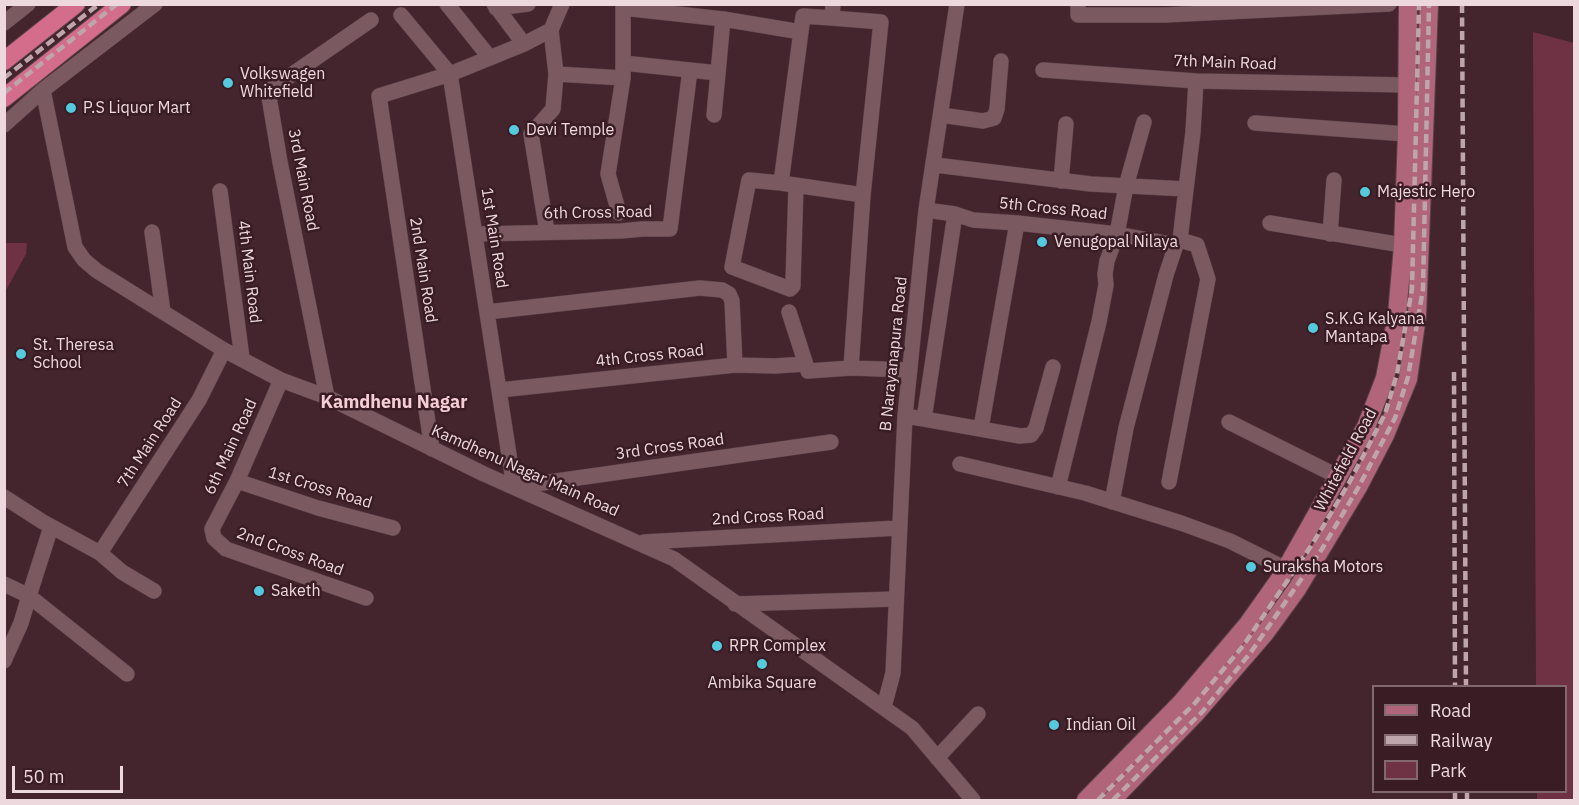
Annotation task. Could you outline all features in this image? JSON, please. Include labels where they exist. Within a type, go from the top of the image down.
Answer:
[{"type":"highway","points":[[4,61],[76,4]]},
{"type":"highway","points":[[4,98],[122,4]]},
{"type":"main road","name":"Whitefield Road","points":[[1112,801],[1195,714],[1265,633],[1297,589],[1358,487],[1385,435],[1408,379],[1417,316],[1411,246],[1407,134],[1408,4]]},
{"type":"main road","name":"Whitefield Road","points":[[1086,801],[1181,703],[1248,624],[1286,569],[1366,427],[1385,378],[1411,246],[1429,4]]},
{"type":"street","points":[[4,23],[28,4]]},
{"type":"street","points":[[4,125],[43,90],[155,4]]},
{"type":"street","points":[[447,4],[490,58]]},
{"type":"street","points":[[495,6],[528,4]]},
{"type":"street","points":[[547,232],[531,134],[553,109],[556,74],[551,30],[562,4]]},
{"type":"street","name":"B Narayanapura Road","points":[[884,707],[893,673],[905,416],[926,210],[957,4]]},
{"type":"street","points":[[1078,4],[1078,15],[1165,10],[1389,4]]},
{"type":"street","points":[[495,6],[524,44]]},
{"type":"street","points":[[619,213],[608,174],[623,71],[623,6],[801,32]]},
{"type":"street","points":[[863,195],[789,184],[749,180],[732,267],[790,289],[793,282],[789,184],[803,16],[832,11],[881,22],[863,195],[851,368],[910,370]]},
{"type":"street","points":[[401,15],[450,74],[524,44],[551,30]]},
{"type":"street","points":[[714,115],[723,19]]},
{"type":"street","name":"3rd Main Road","points":[[327,398],[268,91],[371,20]]},
{"type":"street","points":[[942,115],[983,121],[994,118],[997,109],[1001,61]]},
{"type":"street","points":[[556,74],[690,70],[718,73]]},
{"type":"street","name":"6th Cross Road","points":[[475,234],[621,231],[642,228],[670,230],[690,70]]},
{"type":"street","name":"7th Main Road","points":[[1043,70],[1196,81],[1407,85]]},
{"type":"street","name":"2nd Main Road","points":[[432,449],[379,96],[450,74]]},
{"type":"street","name":"1st Main Road","points":[[450,74],[514,487]]},
{"type":"street","points":[[1112,502],[1126,428],[1178,243],[1193,132],[1196,81]]},
{"type":"street","name":"Kamdhenu Nagar Main Road","points":[[43,90],[75,247],[84,260],[97,271],[224,350],[281,380],[327,398],[432,449],[674,559],[912,728],[973,801]]},
{"type":"street","points":[[1058,487],[1100,322],[1107,261],[1117,234],[1126,186],[1144,122]]},
{"type":"street","points":[[1255,123],[1407,134]]},
{"type":"street","points":[[1061,181],[1066,124]]},
{"type":"street","points":[[934,165],[1061,181],[1186,189]]},
{"type":"street","points":[[1330,234],[1334,180]]},
{"type":"street","name":"4th Main Road","points":[[220,191],[242,358]]},
{"type":"street","name":"5th Cross Road","points":[[926,210],[955,214],[973,220],[1017,222],[1178,243]]},
{"type":"street","points":[[924,419],[955,214]]},
{"type":"street","points":[[981,428],[1017,222]]},
{"type":"street","points":[[1270,223],[1411,246]]},
{"type":"street","points":[[152,232],[163,312]]},
{"type":"street","points":[[1169,482],[1208,279],[1197,245],[1178,243]]},
{"type":"street","points":[[487,312],[700,288],[722,290],[729,294],[732,301],[735,365]]},
{"type":"street","points":[[789,312],[805,364]]},
{"type":"street","name":"7th Main Road","points":[[100,553],[199,400],[224,350]]},
{"type":"street","name":"4th Cross Road","points":[[500,390],[735,365],[805,364],[807,371],[851,368]]},
{"type":"street","points":[[905,416],[1020,436],[1030,435],[1036,428],[1053,367]]},
{"type":"street","name":"6th Main Road","points":[[212,529],[237,481],[281,380]]},
{"type":"street","points":[[1229,422],[1339,477]]},
{"type":"street","name":"3rd Cross Road","points":[[514,487],[831,442]]},
{"type":"street","points":[[960,464],[1112,502],[1230,541],[1286,569]]},
{"type":"street","name":"1st Cross Road","points":[[237,481],[318,508],[393,528]]},
{"type":"street","points":[[4,497],[51,527],[100,553],[122,572],[154,591]]},
{"type":"street","points":[[6,656],[21,623],[51,527]]},
{"type":"street","name":"2nd Cross Road","points":[[640,543],[898,528]]},
{"type":"street","name":"2nd Cross Road","points":[[212,529],[214,538],[226,549],[366,598]]},
{"type":"street","points":[[4,584],[29,596],[127,674]]},
{"type":"street","points":[[735,604],[896,599]]},
{"type":"street","points":[[937,758],[978,714]]},
{"type":"green space","points":[[1533,32],[1574,43],[1574,800],[1537,800],[1537,793],[1567,793],[1567,685],[1536,685]]},
{"type":"green space","points":[[5,243],[27,243],[26,254],[5,292]]},
{"type":"railway","points":[[4,78],[99,4]]},
{"type":"railway","points":[[4,93],[117,4]]},
{"type":"railway","points":[[1098,800],[1195,703],[1243,646],[1313,543],[1349,483],[1385,414],[1397,374],[1412,289],[1419,4]]},
{"type":"railway","points":[[1113,800],[1203,711],[1251,652],[1322,549],[1395,418],[1408,377],[1423,289],[1429,4]]},
{"type":"railway","points":[[1462,4],[1466,685]]},
{"type":"railway","points":[[1454,372],[1455,685]]},
{"type":"railway","points":[[1455,793],[1455,800]]},
{"type":"railway","points":[[1467,793],[1467,800]]},
{"type":"place","name":"Volkswagen Whitefield","points":[[228,83]]},
{"type":"place","name":"P.S Liquor Mart","points":[[71,108]]},
{"type":"place","name":"Devi Temple","points":[[514,130]]},
{"type":"place","name":"Majestic Hero","points":[[1365,192]]},
{"type":"place","name":"Venugopal Nilaya","points":[[1042,242]]},
{"type":"place","name":"S.K.G Kalyana Mantapa","points":[[1313,328]]},
{"type":"place","name":"St. Theresa School","points":[[21,354]]},
{"type":"place","name":"Suraksha Motors","points":[[1251,567]]},
{"type":"place","name":"Saketh","points":[[259,591]]},
{"type":"place","name":"RPR Complex","points":[[717,646]]},
{"type":"place","name":"Ambika Square","points":[[762,664]]},
{"type":"place","name":"Indian Oil","points":[[1054,725]]},
{"type":"district","name":"Kamdhenu Nagar","points":[[394,403]]}]
